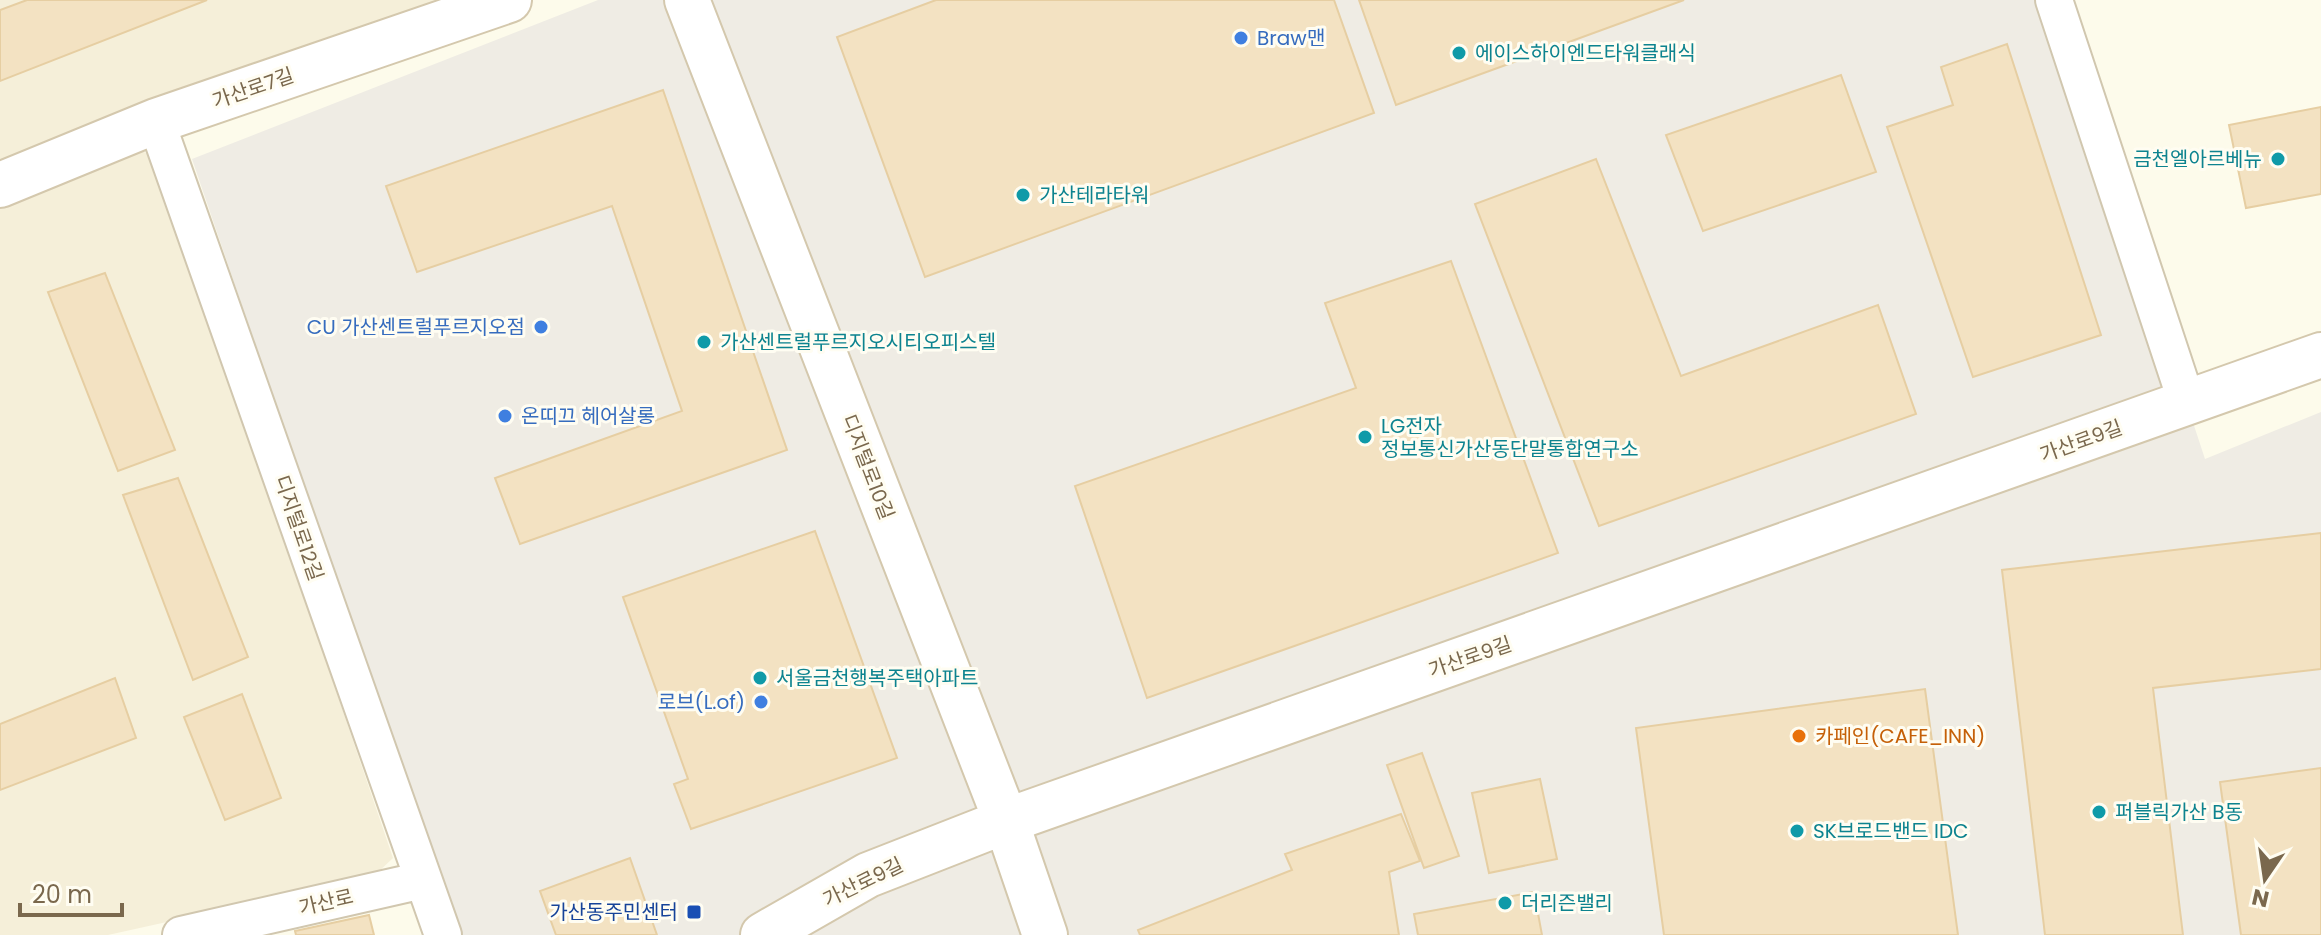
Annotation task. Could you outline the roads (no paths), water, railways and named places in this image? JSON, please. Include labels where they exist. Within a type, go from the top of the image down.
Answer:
[{"type":"street","name":"디지털로10길","points":[[687,0],[1006,821],[1045,935]]},
{"type":"street","points":[[2054,0],[2187,403]]},
{"type":"street","name":"가산로7길","points":[[0,185],[156,121],[486,4]]},
{"type":"street","name":"디지털로12길","points":[[156,121],[443,935]]},
{"type":"street","name":"가산로9길","points":[[763,935],[868,875],[1006,821],[2321,355]]},
{"type":"street","name":"가산로","points":[[181,935],[423,880]]},
{"type":"place","name":"Braw맨","points":[[1241,38]]},
{"type":"place","name":"에이스하이엔드타워클래식","points":[[1459,53]]},
{"type":"place","name":"금천엘아르베뉴","points":[[2278,159]]},
{"type":"place","name":"가산테라타워","points":[[1023,195]]},
{"type":"place","name":"CU 가산센트럴푸르지오점","points":[[541,327]]},
{"type":"place","name":"가산센트럴푸르지오시티오피스텔","points":[[704,342]]},
{"type":"place","name":"온띠끄 헤어살롱","points":[[505,416]]},
{"type":"place","name":"LG전자 정보통신가산동단말통합연구소","points":[[1365,437]]},
{"type":"place","name":"서울금천행복주택아파트","points":[[760,678]]},
{"type":"place","name":"로브(L.of)","points":[[761,702]]},
{"type":"place","name":"카페인(CAFE_INN)","points":[[1799,736]]},
{"type":"place","name":"퍼블릭가산 B동","points":[[2099,812]]},
{"type":"place","name":"SK브로드밴드 IDC","points":[[1797,831]]},
{"type":"place","name":"더리즌밸리","points":[[1505,903]]},
{"type":"place","name":"가산동주민센터","points":[[694,912]]}]
